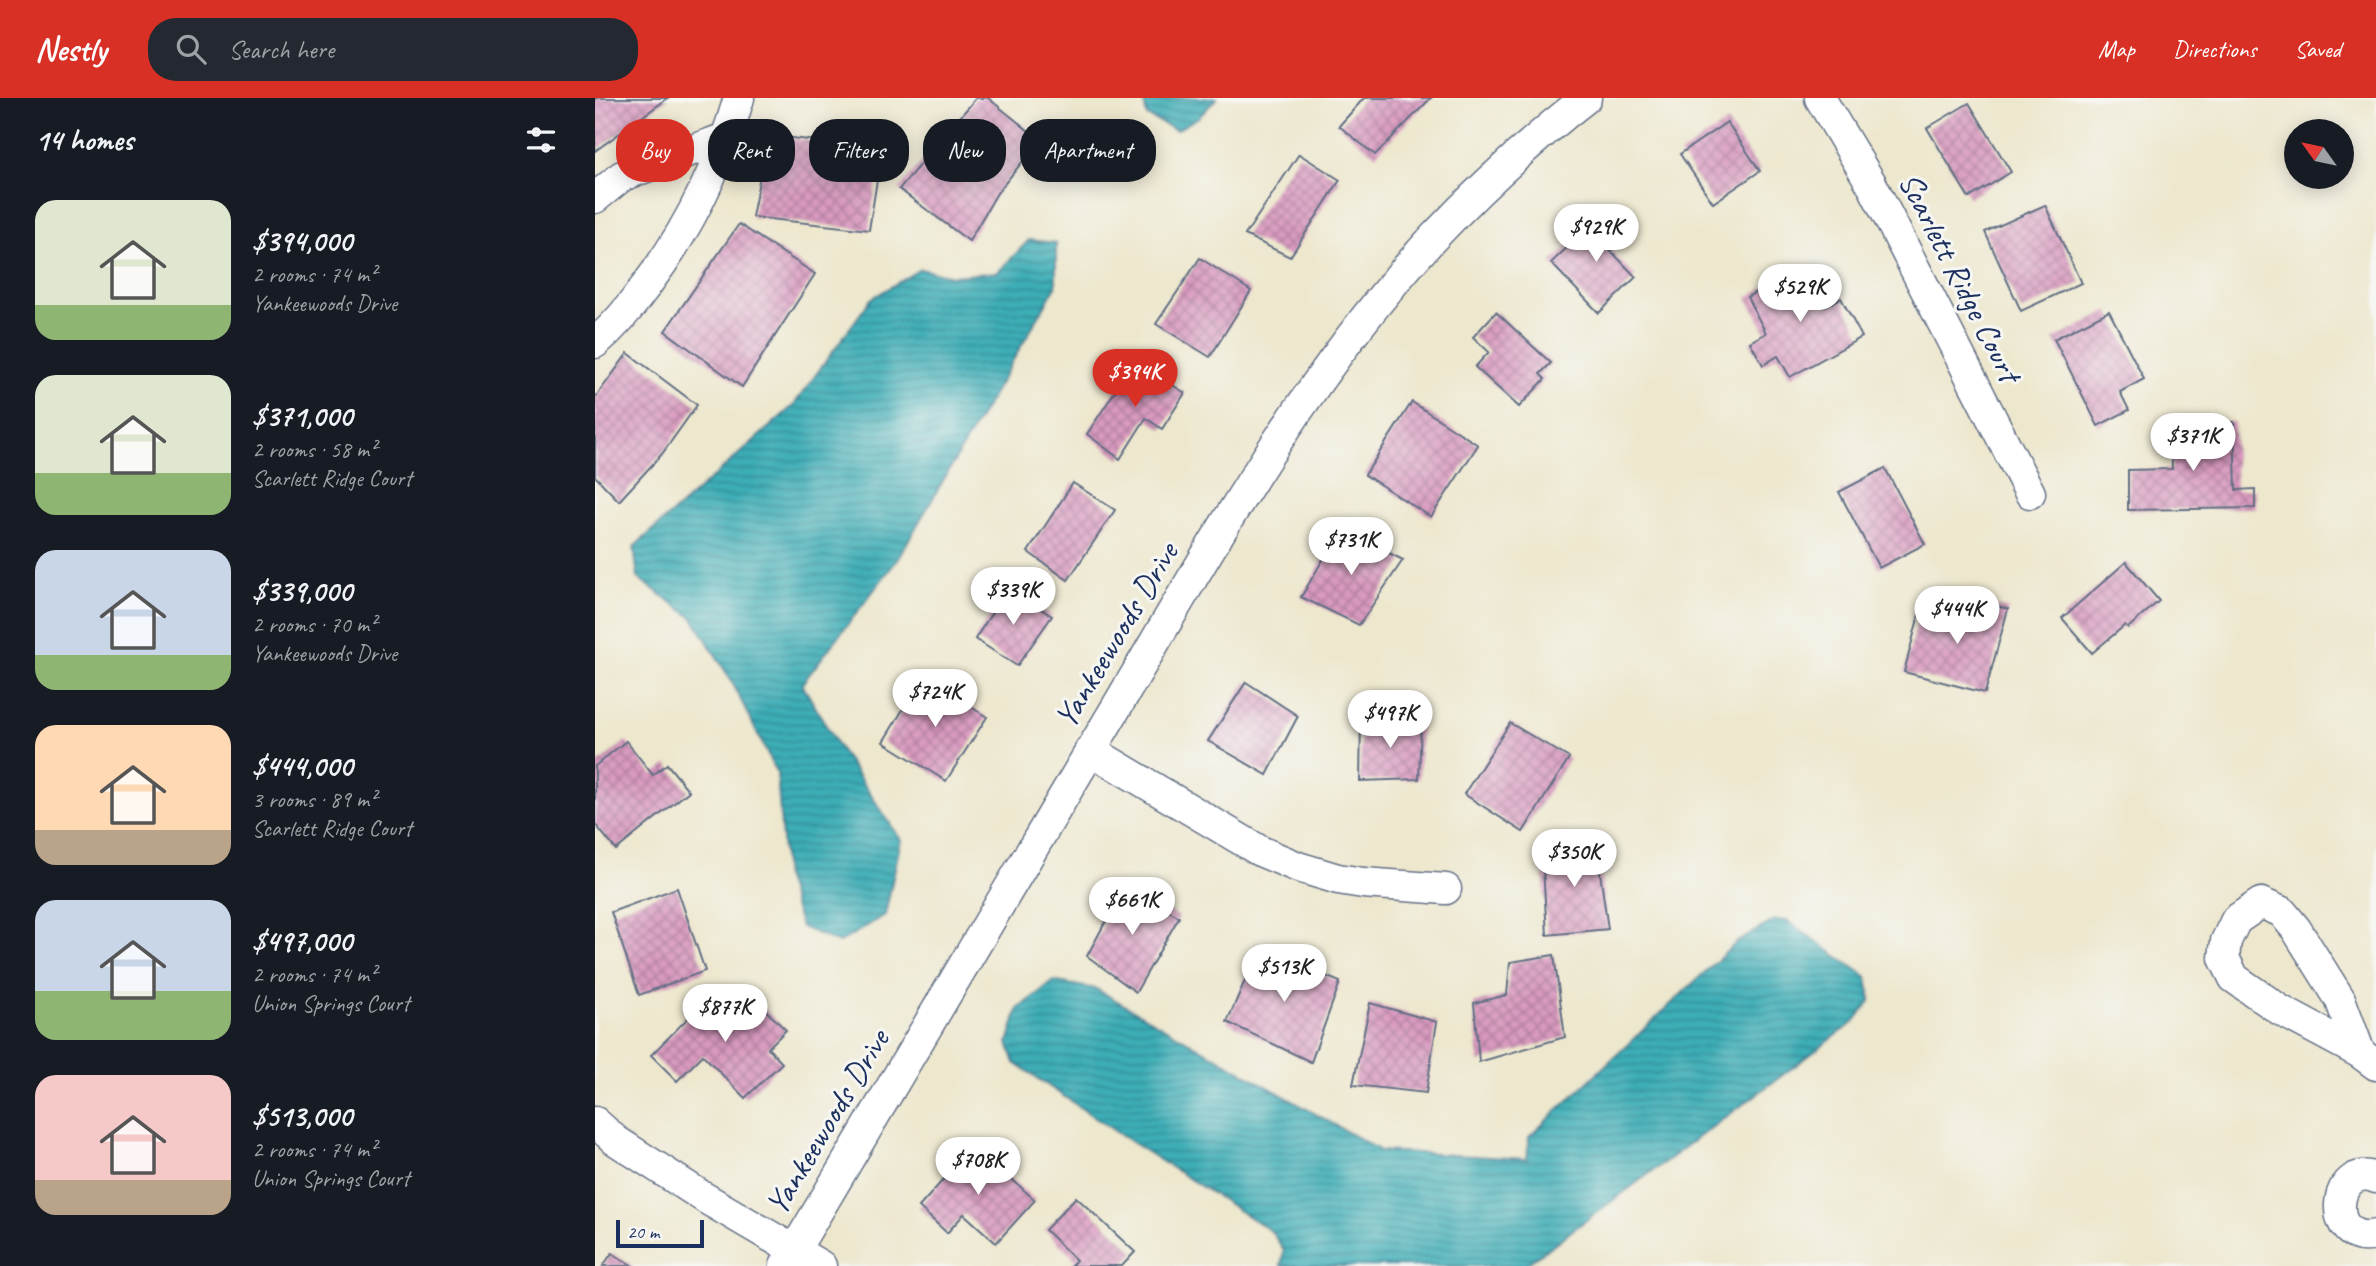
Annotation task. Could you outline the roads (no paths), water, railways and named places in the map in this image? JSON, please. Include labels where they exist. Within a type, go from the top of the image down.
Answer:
[{"type":"street","points":[[733,119],[739,98]]},
{"type":"street","name":"Yankeewoods Drive","points":[[789,1258],[1224,526],[1308,396],[1368,316],[1433,239],[1510,163],[1586,98]]},
{"type":"street","name":"Scarlett Ridge Court","points":[[1820,98],[1871,183],[2030,493]]},
{"type":"street","points":[[595,198],[622,176],[708,144]]},
{"type":"street","points":[[595,343],[616,326],[658,270],[710,182]]},
{"type":"street","points":[[1090,750],[1261,851],[1298,867],[1363,883],[1446,889]]},
{"type":"street","points":[[2261,903],[2282,912],[2296,929],[2340,999],[2368,1059],[2280,1010],[2234,978],[2224,958],[2227,941],[2236,920],[2261,903]]},
{"type":"street","points":[[595,1122],[615,1140],[705,1198],[789,1258],[821,1266]]},
{"type":"street","points":[[2376,1178],[2361,1176],[2348,1184],[2339,1199],[2338,1210],[2342,1221],[2350,1230],[2362,1236],[2376,1235]]},
{"type":"water","points":[[1143,98],[1217,98],[1199,117],[1176,130],[1147,116]]},
{"type":"water","points":[[1029,240],[1056,243],[1056,286],[897,560],[802,684],[838,746],[901,840],[885,915],[839,943],[801,927],[785,879],[777,773],[732,682],[693,618],[638,578],[634,547],[793,406],[871,299],[920,269],[953,276],[998,272]]},
{"type":"water","points":[[1775,920],[1787,921],[1867,977],[1871,1000],[1853,1023],[1524,1266],[1281,1266],[1284,1250],[1271,1231],[1122,1136],[1015,1063],[1008,1043],[1018,1009],[1053,981],[1096,989],[1381,1151],[1527,1159],[1529,1137],[1737,942]]}]
